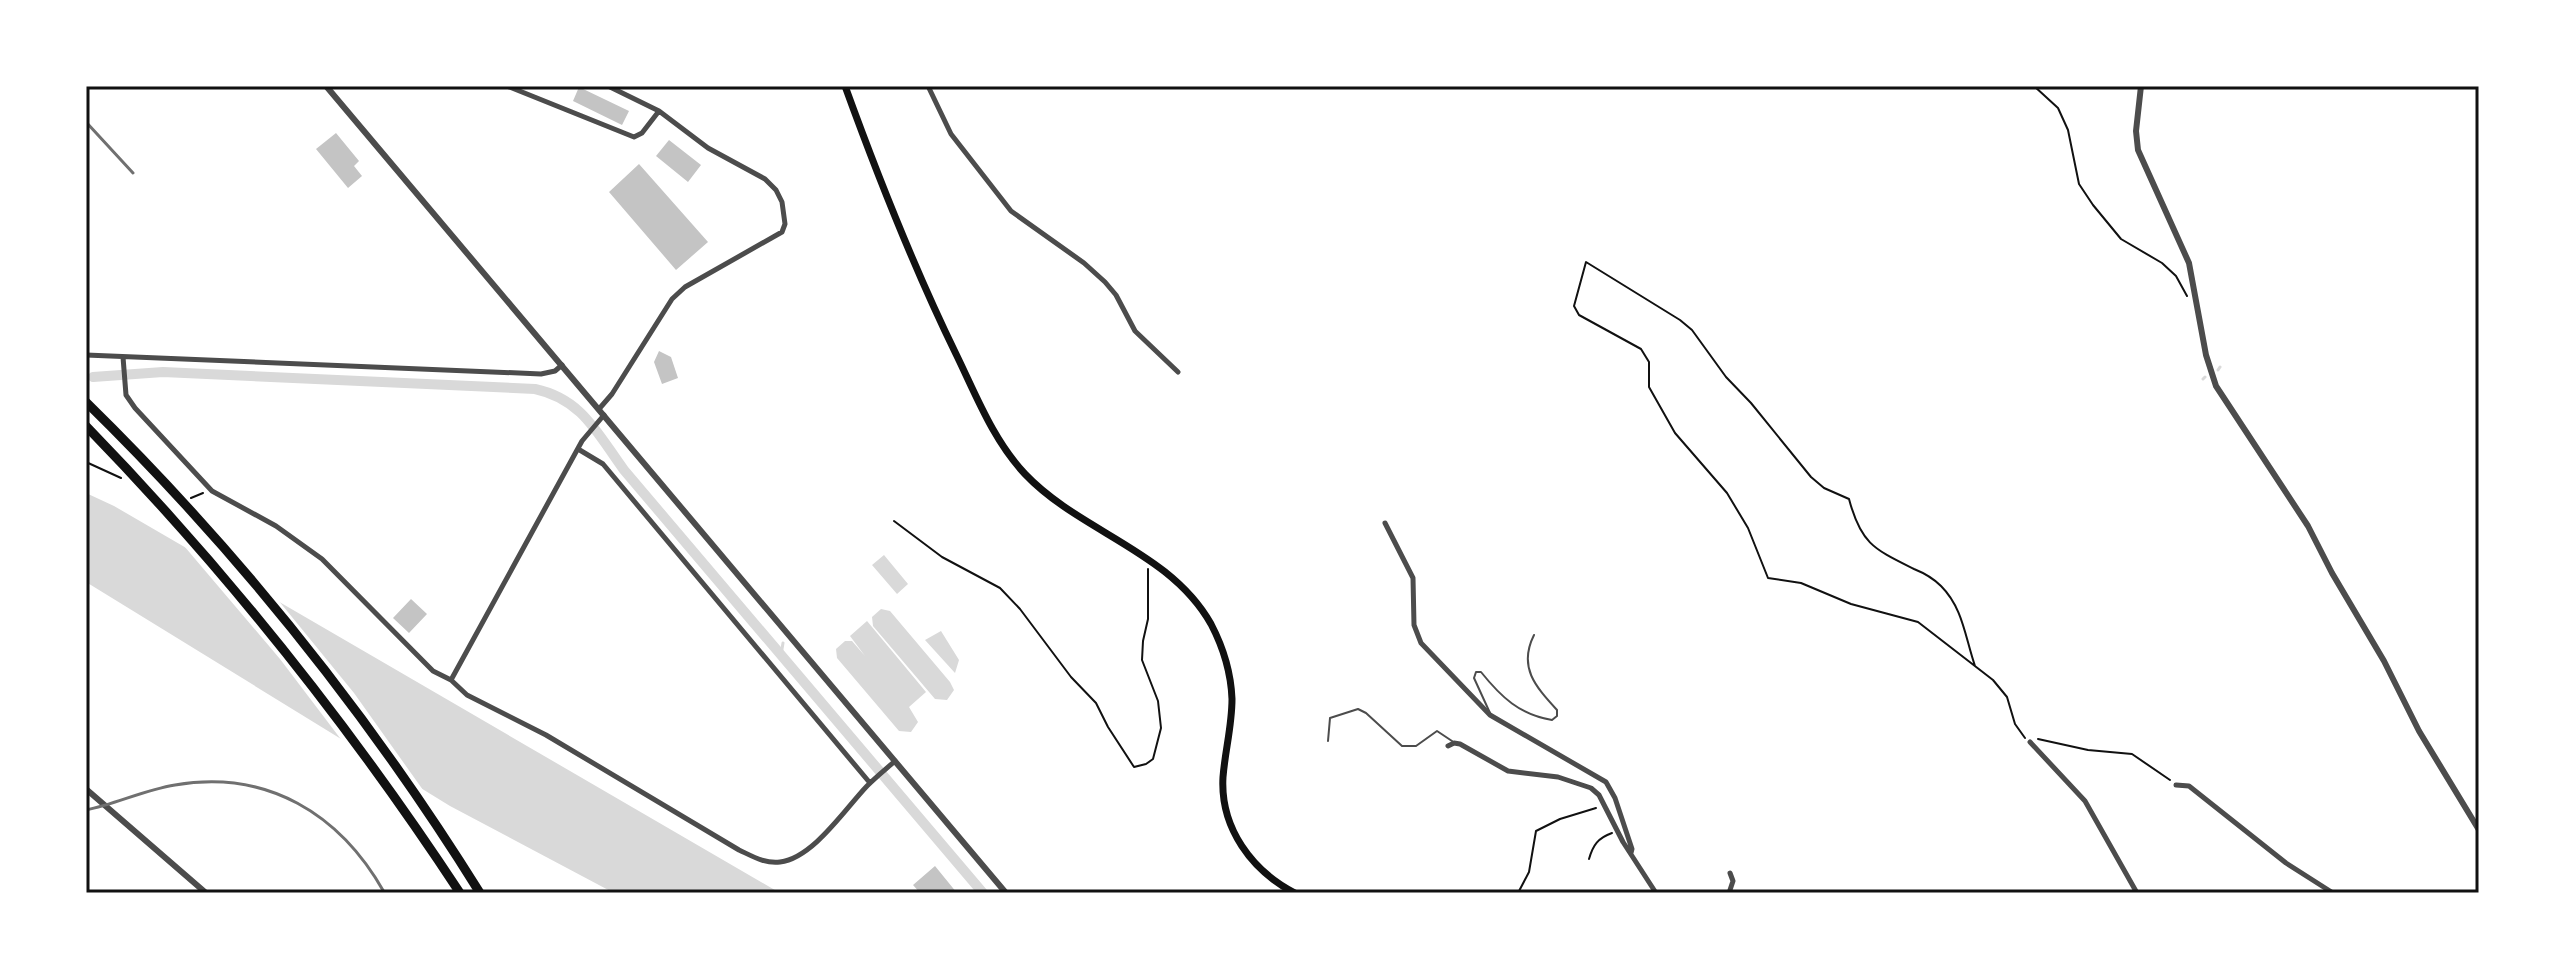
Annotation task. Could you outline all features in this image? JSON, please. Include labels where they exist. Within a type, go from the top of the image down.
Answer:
[{"type":"highway","points":[[86,402],[165,483],[319,664],[399,772],[480,893]]},
{"type":"highway","points":[[86,426],[218,569],[297,665],[375,768],[460,893]]},
{"type":"main road","points":[[845,86],[909,256],[980,405],[1007,452],[1046,493],[1151,561],[1177,581],[1202,609],[1218,638],[1227,665],[1232,697],[1223,788],[1226,811],[1234,834],[1262,871],[1295,893]]},
{"type":"street","points":[[326,86],[1006,893]]},
{"type":"street","points":[[507,86],[634,137],[642,133],[659,111]]},
{"type":"street","points":[[599,409],[612,394],[672,299],[685,287],[782,232],[785,224],[782,202],[771,184],[757,173],[708,148],[659,111],[608,86]]},
{"type":"street","points":[[928,86],[951,134],[1011,211],[1084,263],[1105,282],[1116,295],[1135,331],[1178,372]]},
{"type":"street","points":[[2141,86],[2136,131],[2138,150],[2189,263],[2206,355],[2223,398],[2308,526],[2384,661],[2419,731],[2479,830]]},
{"type":"street","points":[[86,355],[541,374],[555,371],[562,365]]},
{"type":"street","points":[[123,357],[126,395],[212,491],[276,526],[322,559],[433,671],[451,680],[467,695],[546,735],[762,861],[780,862],[811,847],[870,783],[895,761]]},
{"type":"street","points":[[451,680],[586,434],[604,415]]},
{"type":"street","points":[[578,449],[603,464],[870,783]]},
{"type":"street","points":[[1385,523],[1413,578],[1414,625],[1418,638],[1444,670],[1490,715],[1606,782],[1618,805],[1631,853]]},
{"type":"street","points":[[2030,742],[2085,801],[2137,893]]},
{"type":"street","points":[[1451,744],[1508,771],[1558,777],[1591,788],[1605,804],[1617,832],[1656,893]]},
{"type":"street","points":[[2176,785],[2189,786],[2287,864],[2333,893]]},
{"type":"street","points":[[86,789],[206,893]]},
{"type":"street","points":[[1729,893],[1733,881],[1730,873]]},
{"type":"lane","points":[[1490,715],[1474,678],[1476,672],[1481,672],[1522,712],[1552,720],[1557,716],[1557,710],[1536,687],[1528,668],[1527,649],[1534,635]]},
{"type":"lane","points":[[1328,741],[1330,718],[1358,709],[1402,746],[1416,746],[1437,731],[1451,744]]},
{"type":"path","points":[[2034,86],[2058,108],[2068,130],[2079,184],[2093,205],[2121,239],[2162,263],[2176,276],[2187,297],[2195,299]]},
{"type":"path","points":[[1975,666],[1959,609],[1943,587],[1866,540],[1856,524],[1849,499],[1824,488],[1811,477],[1726,377],[1692,330],[1586,262],[1574,306],[1579,315],[1641,349],[1649,362],[1649,387],[1675,433],[1727,493],[1748,528],[1768,578],[1801,583],[1851,604],[1918,622],[1993,680],[2007,697],[2015,724],[2030,742]]},
{"type":"path","points":[[894,521],[942,557],[1000,588],[1020,609],[1071,677],[1096,703],[1134,767],[1153,759],[1161,728],[1158,701],[1142,660],[1148,612],[1146,580],[1151,561]]},
{"type":"path","points":[[2039,739],[2088,750],[2132,754],[2176,785]]},
{"type":"path","points":[[1518,893],[1529,872],[1536,831],[1552,822],[1605,804]]},
{"type":"path","points":[[1589,859],[1593,847],[1602,836],[1617,832]]},
{"type":"shaded area","points":[[86,493],[114,506],[780,893],[614,893],[450,806],[86,582]]},
{"type":"shaded area","points":[[884,555],[908,584],[897,594],[872,565]]},
{"type":"shaded area","points":[[881,609],[890,611],[950,682],[954,690],[947,700],[935,699],[873,626],[872,617]]},
{"type":"shaded area","points":[[867,621],[926,692],[909,707],[918,722],[911,732],[899,731],[837,658],[836,649],[845,641],[852,641],[865,656],[850,636]]},
{"type":"shaded area","points":[[941,631],[959,660],[955,673],[925,640]]},
{"type":"pier","points":[[179,540],[274,595],[354,693],[428,797],[346,746],[280,659]]},
{"type":"building","points":[[579,87],[629,111],[622,125],[573,101]]},
{"type":"building","points":[[336,133],[359,161],[354,166],[362,176],[348,188],[316,149]]},
{"type":"building","points":[[669,140],[701,165],[688,182],[656,156]]},
{"type":"building","points":[[639,164],[708,242],[676,270],[609,192]]},
{"type":"building","points":[[659,351],[671,357],[678,378],[662,384],[654,362]]},
{"type":"building","points":[[411,599],[427,614],[409,633],[393,618]]},
{"type":"building","points":[[935,866],[957,893],[920,893],[913,885]]},
{"type":"waterway","points":[[93,377],[163,372],[535,389],[565,401],[587,419],[624,470],[983,893]]},
{"type":"waterway","points":[[781,655],[783,643]]},
{"type":"railway","points":[[86,122],[133,173]]},
{"type":"railway","points":[[86,810],[175,785],[209,782],[240,784],[270,791],[298,803],[346,840],[384,892]]}]
